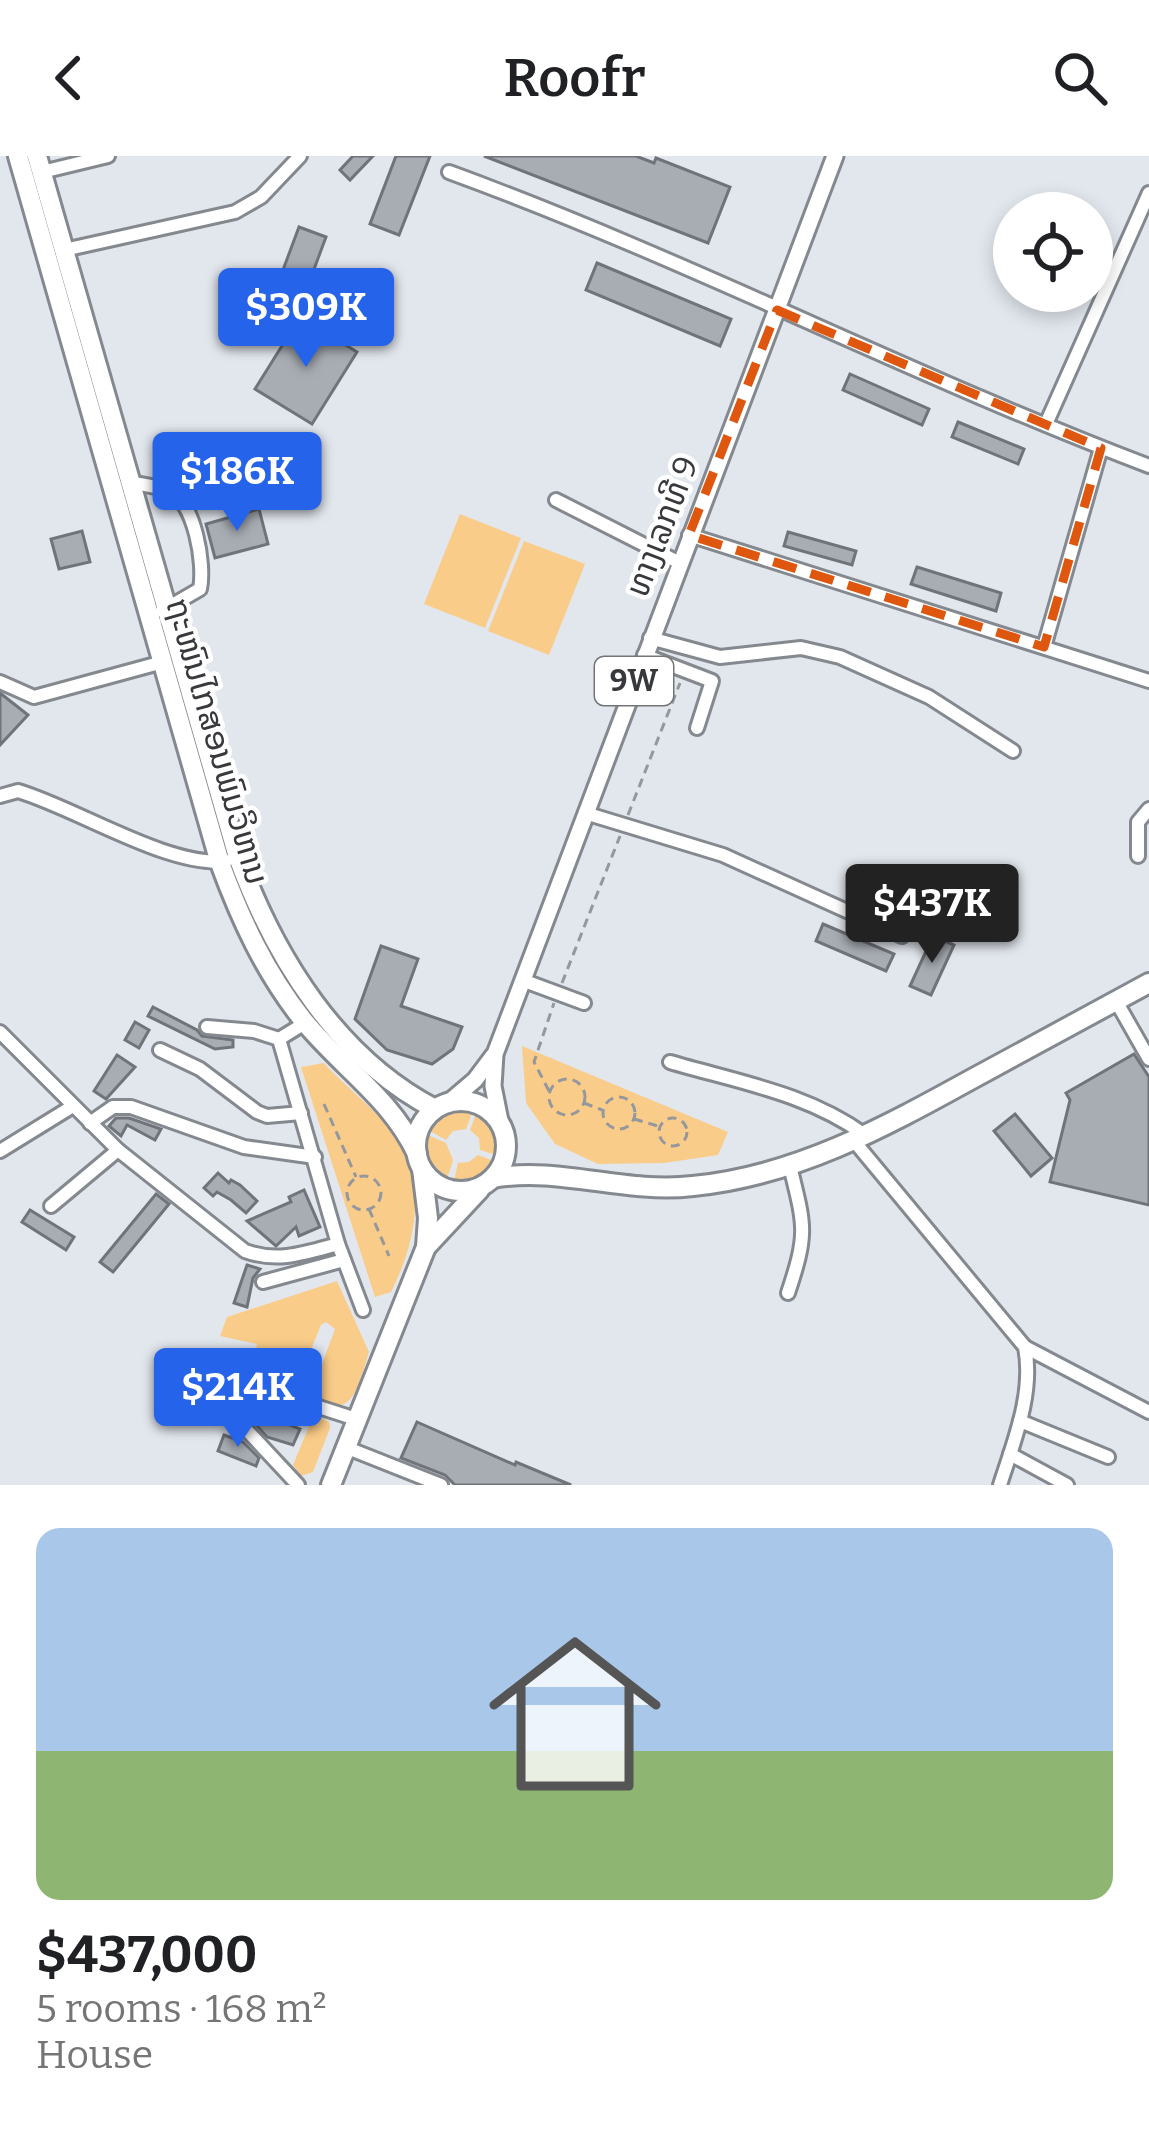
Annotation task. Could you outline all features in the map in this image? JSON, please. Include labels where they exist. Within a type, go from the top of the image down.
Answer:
[{"type":"highway","name":"ຖະໜົນໄກສອນພົມວິຫານ","points":[[17,156],[159,612],[251,939],[305,1023],[403,1124],[420,1162]]},
{"type":"highway","name":"ຖະໜົນໄກສອນພົມວິຫານ","points":[[39,164],[130,482],[159,612],[163,662],[229,860],[287,966],[320,1010],[399,1090],[442,1106]]},
{"type":"highway","points":[[420,1162],[443,1187],[457,1191],[542,1174],[617,1187],[693,1186],[790,1166],[859,1138],[1149,983]]},
{"type":"highway","points":[[332,1485],[426,1247],[428,1218],[419,1129],[442,1106],[477,1103],[542,1174]]},
{"type":"highway","points":[[426,1247],[502,1166],[503,1129]]},
{"type":"main road","name":"ທາງເລກທີ 9","points":[[503,1129],[493,1087],[495,1054],[835,156]]},
{"type":"main road","name":"ທາງເລກທີ 9","points":[[442,1106],[475,1080],[495,1054]]},
{"type":"street","points":[[39,164],[108,156]]},
{"type":"street","points":[[64,250],[235,212],[261,197],[300,156]]},
{"type":"street","points":[[449,172],[574,217],[777,310],[1149,466]]},
{"type":"street","points":[[1046,424],[1149,193]]},
{"type":"street","points":[[1044,647],[1101,448]]},
{"type":"street","points":[[130,482],[172,492],[185,506],[202,579],[200,589],[159,612]]},
{"type":"street","points":[[556,500],[678,562]]},
{"type":"street","points":[[688,535],[1149,681]]},
{"type":"street","points":[[650,638],[720,657],[801,648],[840,657],[929,697],[1013,751]]},
{"type":"street","points":[[644,655],[712,681],[697,728]]},
{"type":"street","points":[[0,682],[34,697],[163,662]]},
{"type":"street","points":[[0,796],[18,791],[141,842],[229,860]]},
{"type":"street","points":[[1138,856],[1138,822],[1149,809]]},
{"type":"street","points":[[585,813],[723,855],[902,936]]},
{"type":"street","points":[[522,980],[584,1004]]},
{"type":"street","points":[[1116,1001],[1149,1059]]},
{"type":"street","points":[[207,1027],[254,1031],[279,1039],[305,1023]]},
{"type":"street","points":[[0,1032],[118,1150],[245,1251],[264,1258],[286,1258],[338,1244]]},
{"type":"street","points":[[279,1039],[338,1244],[362,1310]]},
{"type":"street","points":[[160,1050],[200,1069],[257,1112],[301,1114]]},
{"type":"street","points":[[670,1062],[780,1092],[836,1115],[1025,1347],[1149,1412]]},
{"type":"street","points":[[0,1151],[73,1106]]},
{"type":"street","points":[[90,1124],[113,1107],[130,1107],[244,1147],[315,1157]]},
{"type":"street","points":[[51,1206],[118,1150]]},
{"type":"street","points":[[788,1293],[805,1243],[790,1166]]},
{"type":"street","points":[[263,1282],[344,1260]]},
{"type":"street","points":[[1000,1485],[1020,1420],[1029,1370],[1025,1347]]},
{"type":"street","points":[[298,1485],[242,1425],[239,1413],[247,1396],[266,1390],[356,1419]]},
{"type":"street","points":[[1020,1420],[1108,1457]]},
{"type":"street","points":[[345,1447],[440,1485]]},
{"type":"street","points":[[1010,1454],[1067,1485]]},
{"type":"path","points":[[550,1091],[557,1082],[574,1080],[585,1092],[584,1103],[571,1115],[558,1113],[534,1062],[680,683]]},
{"type":"path","points":[[624,1098],[635,1109],[634,1119],[617,1130],[608,1125],[604,1110],[609,1101],[624,1098]]},
{"type":"path","points":[[584,1103],[604,1110]]},
{"type":"path","points":[[324,1104],[356,1178]]},
{"type":"path","points":[[634,1119],[660,1126]]},
{"type":"path","points":[[666,1120],[678,1120],[686,1129],[685,1138],[679,1144],[665,1144],[660,1126],[666,1120]]},
{"type":"path","points":[[370,1177],[379,1184],[380,1200],[369,1209],[358,1209],[349,1202],[347,1189],[356,1178],[370,1177]]},
{"type":"path","points":[[369,1209],[388,1256]]},
{"type":"highlighted area","points":[[777,310],[1101,448],[1044,647],[689,535]]},
{"type":"shaded area","points":[[460,514],[521,538],[485,628],[424,604]]},
{"type":"shaded area","points":[[524,541],[585,564],[549,655],[488,631]]},
{"type":"shaded area","points":[[522,1046],[728,1132],[718,1155],[664,1163],[598,1164],[555,1144],[526,1103]]},
{"type":"shaded area","points":[[324,1063],[389,1128],[412,1175],[414,1215],[406,1255],[391,1292],[375,1297],[301,1067]]},
{"type":"shaded area","points":[[472,1113],[466,1129],[453,1131],[446,1140],[430,1131],[443,1117]]},
{"type":"shaded area","points":[[476,1114],[493,1130],[496,1155],[480,1150],[479,1138],[470,1130]]},
{"type":"shaded area","points":[[428,1135],[446,1143],[453,1160],[447,1179],[428,1158]]},
{"type":"shaded area","points":[[478,1155],[494,1161],[477,1177],[454,1181],[458,1163]]},
{"type":"shaded area","points":[[337,1281],[369,1352],[358,1386],[346,1402],[328,1403],[315,1395],[335,1329],[326,1322],[296,1387],[250,1375],[257,1344],[220,1336],[227,1317]]},
{"type":"shaded area","points":[[318,1416],[330,1428],[313,1472],[301,1476],[293,1465],[312,1419]]},
{"type":"building","points":[[353,156],[373,156],[350,180],[340,170]]},
{"type":"building","points":[[396,156],[430,156],[399,235],[370,224]]},
{"type":"building","points":[[484,156],[636,156],[654,163],[656,158],[730,187],[708,243]]},
{"type":"building","points":[[299,227],[326,237],[304,296],[277,286]]},
{"type":"building","points":[[597,263],[731,319],[720,346],[586,290]]},
{"type":"building","points":[[300,317],[357,352],[312,424],[255,389]]},
{"type":"building","points":[[850,374],[929,409],[922,425],[843,390]]},
{"type":"building","points":[[958,422],[1024,449],[1018,464],[952,437]]},
{"type":"building","points":[[259,509],[268,544],[215,558],[206,524]]},
{"type":"building","points":[[82,531],[90,562],[59,569],[51,539]]},
{"type":"building","points":[[788,532],[856,551],[852,565],[784,546]]},
{"type":"building","points":[[917,567],[1001,593],[996,611],[911,584]]},
{"type":"building","points":[[0,693],[28,715],[0,745]]},
{"type":"building","points":[[823,924],[894,954],[886,971],[816,941]]},
{"type":"building","points":[[933,936],[954,945],[931,995],[910,986]]},
{"type":"building","points":[[381,946],[418,959],[401,1006],[462,1027],[453,1049],[432,1064],[387,1050],[355,1019]]},
{"type":"building","points":[[153,1007],[202,1036],[233,1040],[233,1047],[215,1049],[148,1016]]},
{"type":"building","points":[[135,1022],[149,1030],[139,1048],[125,1040]]},
{"type":"building","points":[[1134,1054],[1149,1077],[1149,1205],[1050,1182],[1070,1100],[1066,1093]]},
{"type":"building","points":[[117,1055],[135,1067],[106,1099],[94,1091]]},
{"type":"building","points":[[1015,1114],[1052,1158],[1031,1176],[994,1131]]},
{"type":"building","points":[[116,1118],[161,1129],[155,1140],[127,1125],[121,1136],[109,1126]]},
{"type":"building","points":[[218,1173],[257,1201],[246,1213],[204,1188]]},
{"type":"building","points":[[304,1190],[320,1227],[299,1236],[296,1227],[276,1246],[247,1221],[291,1202],[289,1197]]},
{"type":"building","points":[[156,1194],[169,1204],[113,1272],[100,1262]]},
{"type":"building","points":[[30,1210],[74,1237],[66,1250],[22,1222]]},
{"type":"building","points":[[247,1265],[260,1269],[253,1278],[247,1307],[234,1303]]},
{"type":"building","points":[[256,1411],[300,1429],[293,1445],[267,1437],[252,1420]]},
{"type":"building","points":[[417,1422],[571,1485],[455,1485],[445,1475],[401,1458]]},
{"type":"building","points":[[224,1435],[243,1442],[259,1458],[256,1466],[218,1451]]}]
